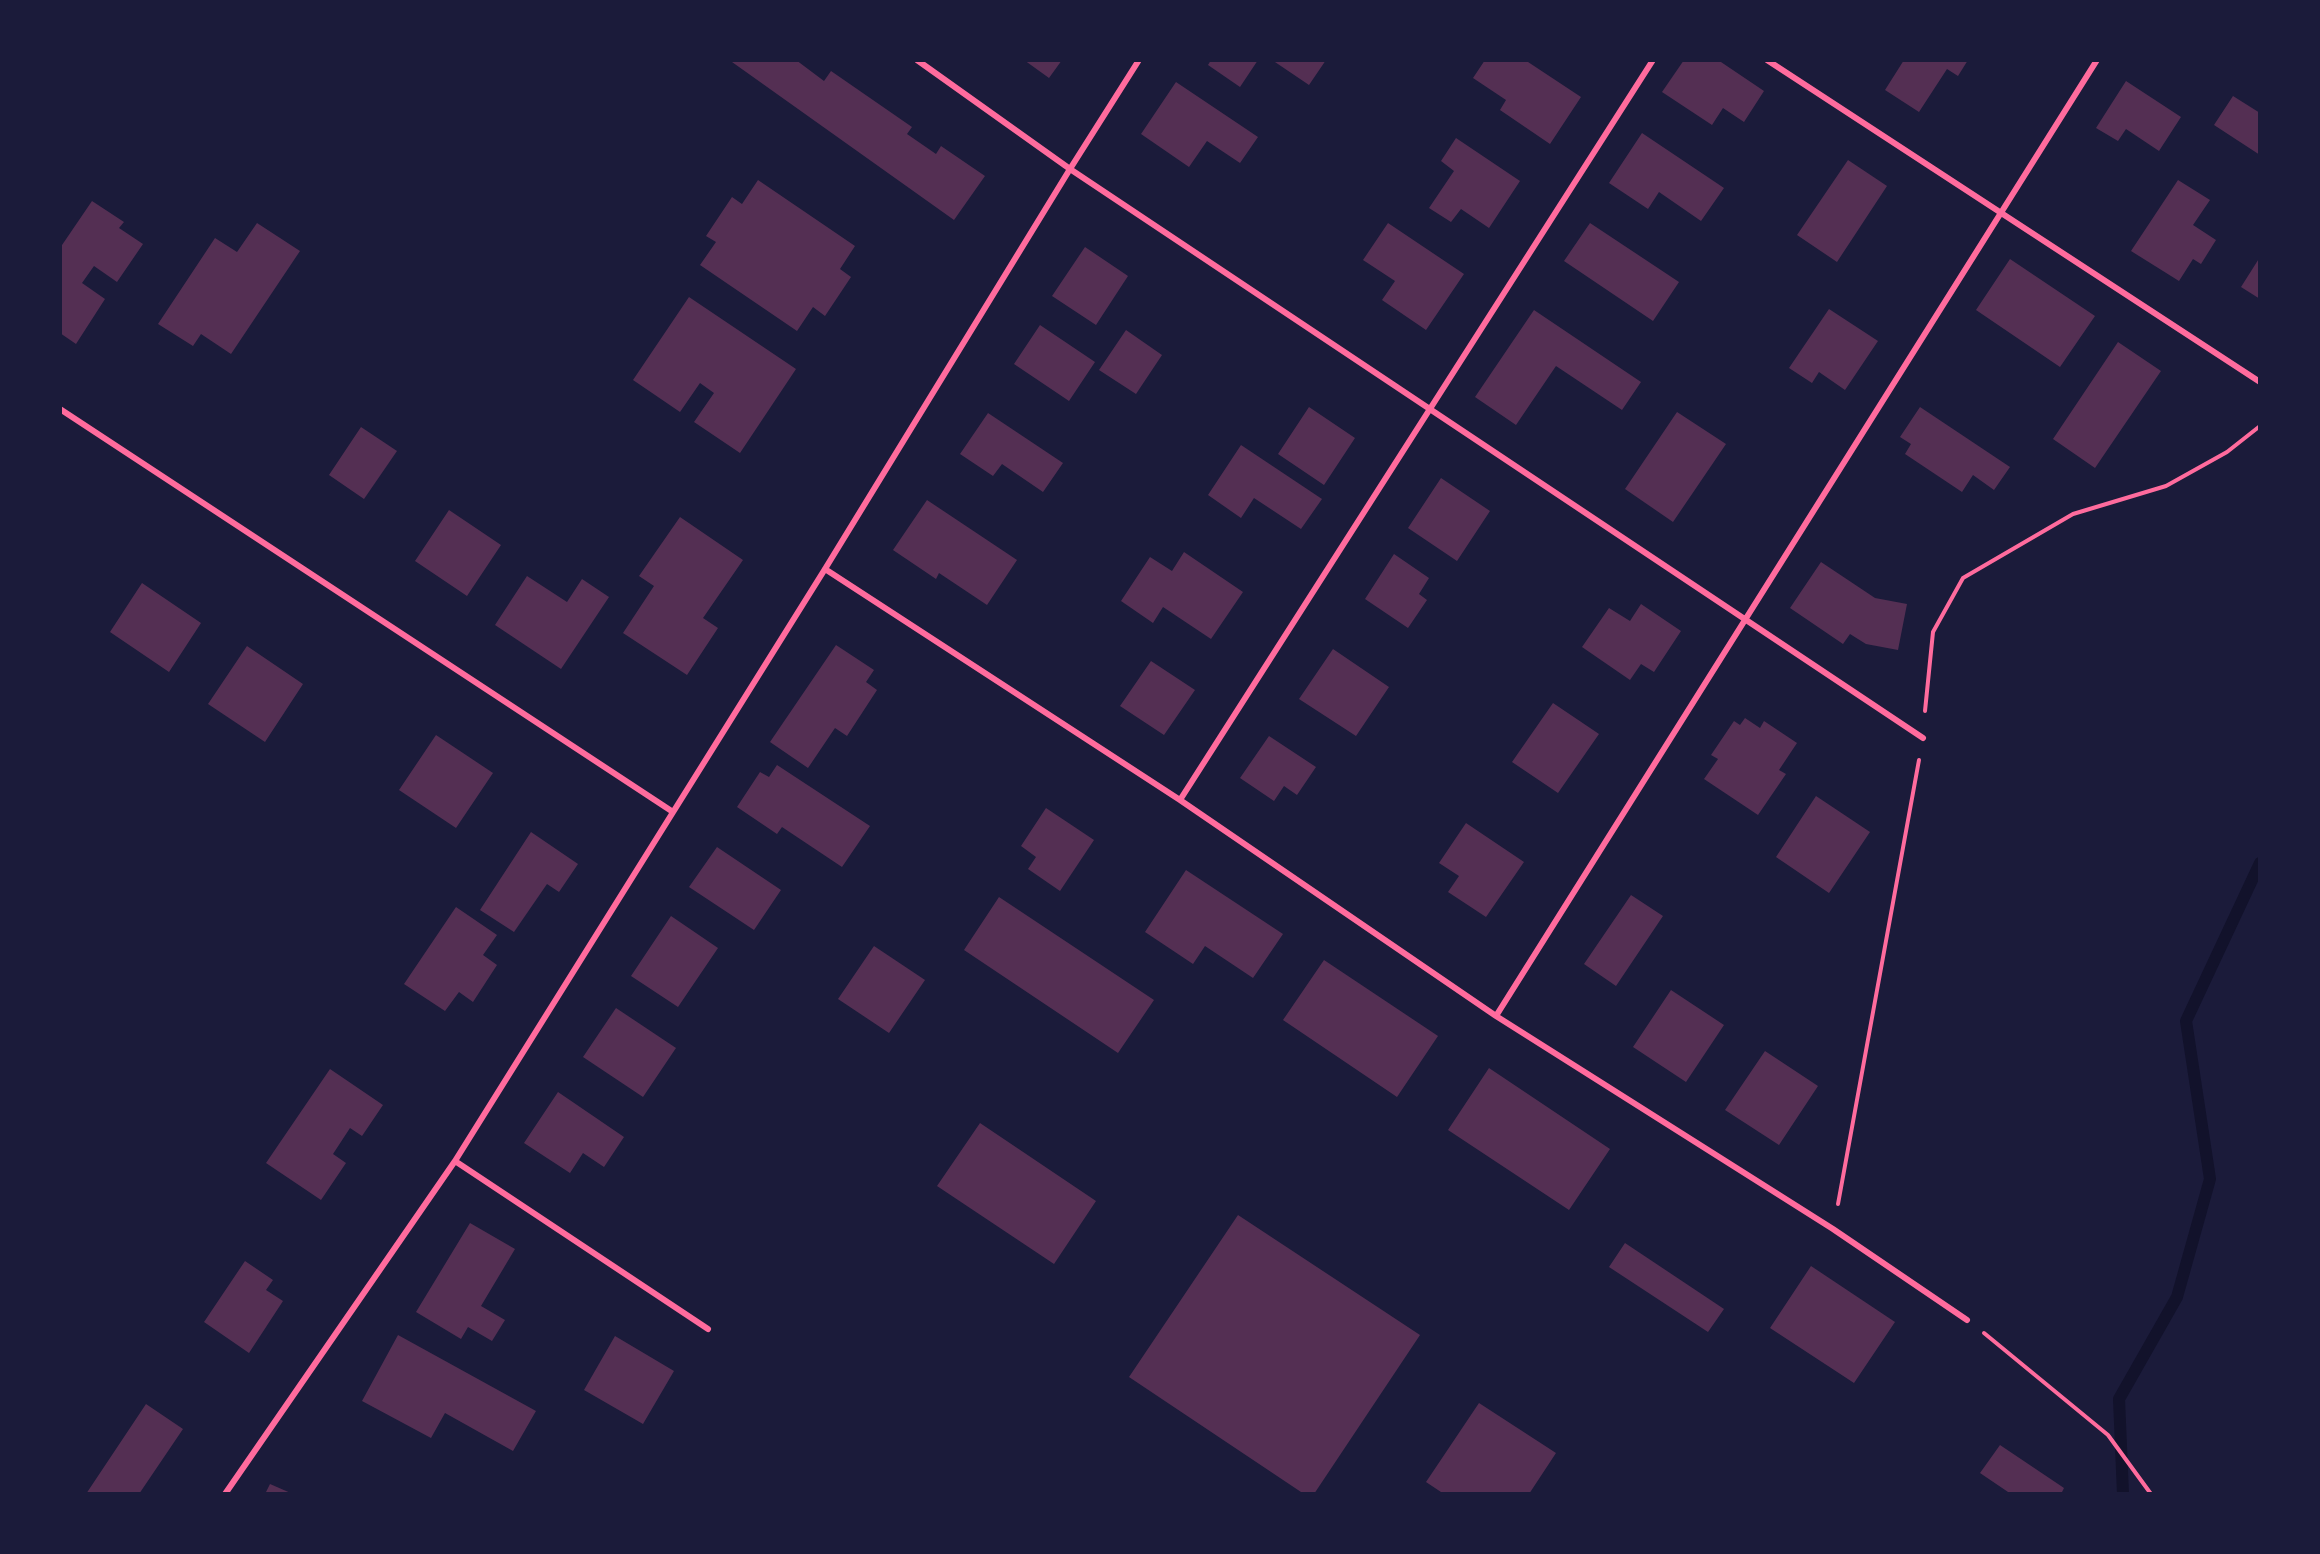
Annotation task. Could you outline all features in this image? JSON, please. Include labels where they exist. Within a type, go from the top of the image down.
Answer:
[{"type":"street","points":[[917,60],[1070,169],[1923,738]]},
{"type":"street","points":[[225,1494],[455,1161],[825,569],[1139,60]]},
{"type":"street","points":[[1180,800],[1653,60]]},
{"type":"street","points":[[1767,60],[2260,382]]},
{"type":"street","points":[[1496,1016],[2097,60]]},
{"type":"street","points":[[60,409],[673,812]]},
{"type":"street","points":[[825,569],[1180,800],[1496,1016],[1833,1229],[1967,1320]]},
{"type":"street","points":[[455,1161],[708,1329]]},
{"type":"path","points":[[1833,1229],[1923,738],[1933,632],[1963,578],[2073,514],[2166,486],[2228,452],[2260,426]]},
{"type":"path","points":[[1967,1320],[2108,1434],[2132,1471],[2151,1494]]},
{"type":"building","points":[[734,60],[796,60],[824,81],[831,71],[912,127],[907,134],[936,154],[941,146],[985,176],[954,220],[732,62]]},
{"type":"building","points":[[1024,60],[1062,60],[1049,78]]},
{"type":"building","points":[[1211,60],[1258,60],[1240,87],[1208,65]]},
{"type":"building","points":[[1272,60],[1326,60],[1309,85]]},
{"type":"building","points":[[1485,60],[1525,60],[1581,97],[1550,144],[1500,110],[1506,100],[1473,78]]},
{"type":"building","points":[[1684,60],[1718,60],[1764,91],[1744,122],[1723,108],[1712,125],[1662,92]]},
{"type":"building","points":[[1904,60],[1968,60],[1958,76],[1947,69],[1919,112],[1885,90]]},
{"type":"building","points":[[2126,81],[2181,117],[2159,151],[2126,129],[2118,141],[2096,128]]},
{"type":"building","points":[[1176,82],[1258,137],[1240,163],[1207,141],[1189,167],[1141,134]]},
{"type":"building","points":[[2233,96],[2260,113],[2260,155],[2214,125]]},
{"type":"building","points":[[1642,133],[1724,188],[1701,221],[1659,192],[1648,209],[1609,183]]},
{"type":"building","points":[[1456,138],[1520,181],[1489,228],[1461,209],[1451,222],[1429,208],[1454,171],[1441,161]]},
{"type":"building","points":[[1848,160],[1887,186],[1837,262],[1797,235]]},
{"type":"building","points":[[758,180],[855,246],[840,269],[851,277],[825,316],[813,307],[797,331],[700,265],[716,242],[706,236],[732,197],[742,204]]},
{"type":"building","points":[[2178,180],[2210,200],[2193,225],[2216,240],[2201,264],[2193,259],[2179,281],[2131,251]]},
{"type":"building","points":[[92,201],[124,222],[119,228],[143,244],[117,282],[94,266],[82,283],[105,299],[76,344],[60,333],[60,248]]},
{"type":"building","points":[[257,223],[300,251],[231,354],[201,334],[193,346],[158,324],[215,238],[237,252]]},
{"type":"building","points":[[1388,223],[1464,274],[1426,330],[1382,300],[1395,281],[1363,260]]},
{"type":"building","points":[[1590,223],[1679,282],[1653,321],[1564,261]]},
{"type":"building","points":[[1085,247],[1128,276],[1096,325],[1052,296]]},
{"type":"building","points":[[2260,257],[2260,299],[2241,287]]},
{"type":"building","points":[[2010,259],[2095,316],[2060,367],[1976,310]]},
{"type":"building","points":[[689,297],[796,369],[740,453],[694,422],[714,393],[700,383],[680,412],[633,380]]},
{"type":"building","points":[[1829,309],[1878,341],[1845,390],[1819,372],[1812,383],[1789,368]]},
{"type":"building","points":[[1534,310],[1641,382],[1622,410],[1556,366],[1516,425],[1475,397]]},
{"type":"building","points":[[1040,325],[1095,362],[1069,401],[1014,364]]},
{"type":"building","points":[[1126,330],[1162,355],[1136,394],[1099,370]]},
{"type":"building","points":[[2118,342],[2161,371],[2095,468],[2053,439]]},
{"type":"building","points":[[1309,407],[1355,438],[1324,485],[1278,454]]},
{"type":"building","points":[[1920,407],[2010,467],[1994,490],[1973,475],[1962,492],[1905,454],[1911,444],[1900,437]]},
{"type":"building","points":[[1677,412],[1726,444],[1673,522],[1625,489]]},
{"type":"building","points":[[988,413],[1063,463],[1043,492],[1002,464],[993,476],[960,454]]},
{"type":"building","points":[[361,427],[397,451],[364,499],[329,475]]},
{"type":"building","points":[[1241,445],[1322,499],[1301,529],[1254,498],[1241,518],[1208,495]]},
{"type":"building","points":[[1441,478],[1490,511],[1457,561],[1408,528]]},
{"type":"building","points":[[927,500],[1017,560],[987,605],[939,573],[936,579],[893,550]]},
{"type":"building","points":[[449,510],[501,545],[467,596],[415,561]]},
{"type":"building","points":[[680,517],[743,560],[703,618],[718,628],[687,675],[623,633],[654,586],[639,576]]},
{"type":"building","points":[[1184,552],[1243,592],[1211,639],[1163,607],[1153,623],[1121,601],[1150,557],[1172,571]]},
{"type":"building","points":[[1394,554],[1429,578],[1419,594],[1427,600],[1408,628],[1365,599]]},
{"type":"building","points":[[1821,562],[1875,598],[1907,604],[1898,650],[1866,644],[1850,634],[1843,644],[1790,608]]},
{"type":"building","points":[[527,576],[567,602],[582,579],[609,597],[561,669],[495,625]]},
{"type":"building","points":[[142,583],[201,623],[169,672],[110,632]]},
{"type":"building","points":[[1641,604],[1681,631],[1654,672],[1641,664],[1630,680],[1582,647],[1609,608],[1630,621]]},
{"type":"building","points":[[836,645],[874,670],[866,682],[877,690],[847,736],[835,728],[808,768],[770,742]]},
{"type":"building","points":[[247,646],[303,684],[265,742],[208,704]]},
{"type":"building","points":[[1333,649],[1389,687],[1356,736],[1299,699]]},
{"type":"building","points":[[1151,661],[1195,690],[1164,735],[1120,706]]},
{"type":"building","points":[[1553,703],[1599,734],[1558,793],[1512,762]]},
{"type":"building","points":[[1745,718],[1760,728],[1764,721],[1797,743],[1779,770],[1786,774],[1758,815],[1704,779],[1718,759],[1711,755],[1734,721],[1740,725]]},
{"type":"building","points":[[436,735],[493,773],[456,828],[399,790]]},
{"type":"building","points":[[1269,736],[1316,767],[1297,795],[1284,786],[1274,801],[1240,778]]},
{"type":"building","points":[[777,765],[870,826],[842,867],[782,827],[777,834],[737,807],[760,772],[769,777]]},
{"type":"building","points":[[1816,796],[1870,832],[1829,893],[1776,857]]},
{"type":"building","points":[[1046,808],[1094,840],[1060,891],[1028,869],[1036,857],[1021,846]]},
{"type":"building","points":[[1466,823],[1524,862],[1486,917],[1448,892],[1459,876],[1439,863]]},
{"type":"building","points":[[531,832],[578,864],[559,892],[547,884],[514,932],[480,910]]},
{"type":"building","points":[[717,847],[781,890],[754,930],[689,887]]},
{"type":"building","points":[[1186,870],[1283,934],[1253,978],[1205,946],[1193,964],[1145,932]]},
{"type":"building","points":[[1631,895],[1663,916],[1616,986],[1584,964]]},
{"type":"building","points":[[999,897],[1154,1000],[1118,1053],[964,950]]},
{"type":"building","points":[[456,907],[497,935],[483,955],[497,965],[473,1002],[459,992],[445,1011],[404,984]]},
{"type":"building","points":[[671,916],[718,948],[678,1007],[631,976]]},
{"type":"building","points":[[874,946],[925,980],[889,1033],[838,999]]},
{"type":"building","points":[[1324,960],[1438,1036],[1397,1097],[1283,1020]]},
{"type":"building","points":[[1671,990],[1724,1025],[1686,1082],[1633,1047]]},
{"type":"building","points":[[616,1008],[676,1048],[643,1097],[583,1057]]},
{"type":"building","points":[[1765,1051],[1818,1086],[1779,1145],[1725,1110]]},
{"type":"building","points":[[1489,1068],[1610,1149],[1569,1210],[1448,1130]]},
{"type":"building","points":[[330,1069],[383,1105],[362,1136],[350,1128],[333,1154],[346,1163],[321,1200],[266,1163]]},
{"type":"building","points":[[558,1092],[624,1137],[604,1167],[583,1153],[570,1173],[524,1143]]},
{"type":"building","points":[[980,1123],[1096,1201],[1054,1264],[937,1186]]},
{"type":"building","points":[[1238,1215],[1420,1335],[1314,1494],[1304,1494],[1129,1377]]},
{"type":"building","points":[[470,1223],[515,1249],[481,1306],[505,1320],[492,1341],[468,1327],[461,1339],[416,1312]]},
{"type":"building","points":[[1625,1243],[1724,1309],[1708,1332],[1609,1267]]},
{"type":"building","points":[[245,1261],[273,1280],[266,1290],[283,1301],[249,1353],[204,1322]]},
{"type":"building","points":[[1811,1266],[1895,1322],[1854,1383],[1770,1328]]},
{"type":"building","points":[[398,1335],[536,1411],[513,1451],[445,1413],[431,1438],[362,1401]]},
{"type":"building","points":[[615,1336],[674,1371],[643,1424],[584,1390]]},
{"type":"building","points":[[1479,1403],[1556,1453],[1529,1494],[1444,1494],[1426,1482]]},
{"type":"building","points":[[146,1404],[183,1429],[139,1494],[86,1494]]},
{"type":"building","points":[[2000,1445],[2064,1488],[2061,1494],[2011,1494],[1980,1473]]},
{"type":"building","points":[[270,1484],[293,1494],[265,1494]]},
{"type":"waterway","points":[[2123,1494],[2119,1399],[2177,1297],[2210,1179],[2186,1021],[2260,863]]}]
